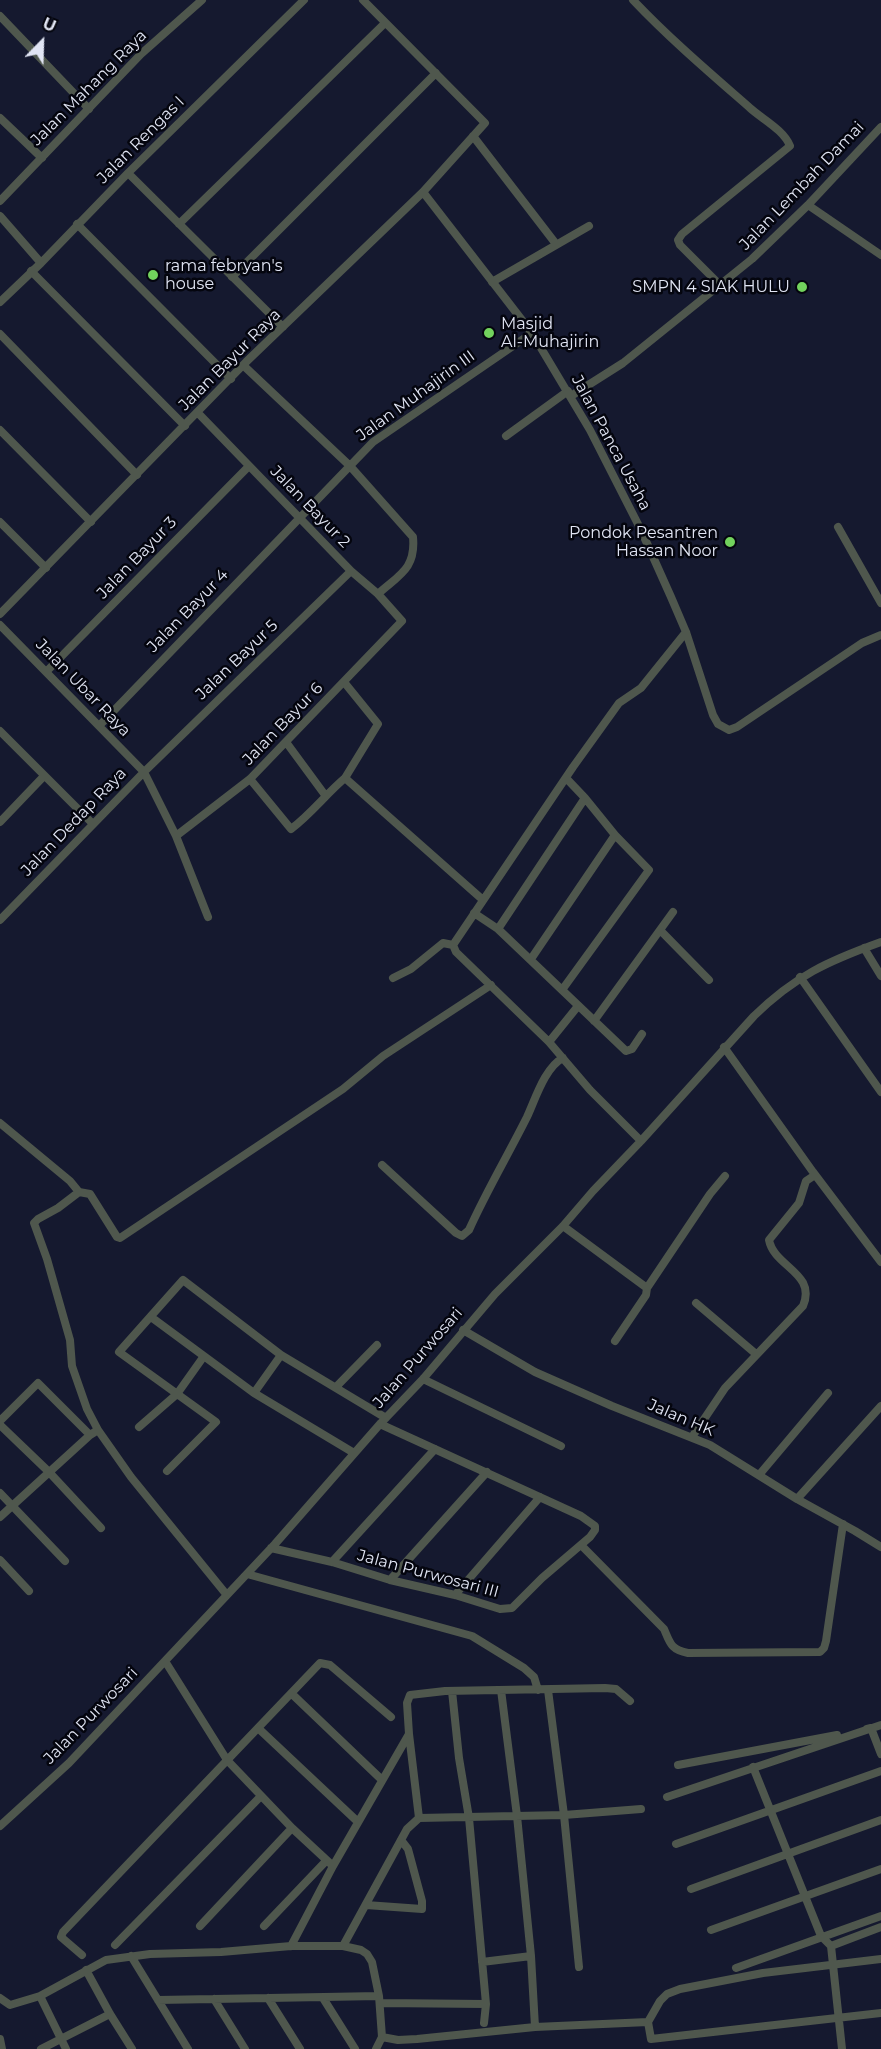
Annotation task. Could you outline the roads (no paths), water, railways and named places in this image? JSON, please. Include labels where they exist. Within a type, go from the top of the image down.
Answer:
[{"type":"street","name":"Jalan Rengas I","points":[[0,302],[304,0]]},
{"type":"street","points":[[363,0],[485,123],[473,136],[556,244]]},
{"type":"street","points":[[633,0],[663,32],[757,115],[787,138],[790,146],[682,234],[678,240],[680,245],[721,286]]},
{"type":"street","name":"Jalan Mahang Raya","points":[[0,201],[141,54],[199,1]]},
{"type":"street","points":[[0,16],[89,110]]},
{"type":"street","points":[[179,224],[385,23]]},
{"type":"street","points":[[232,277],[436,73]]},
{"type":"street","points":[[0,118],[42,158]]},
{"type":"street","name":"Jalan Lembah Damai","points":[[506,436],[623,363],[721,286],[808,205],[881,127]]},
{"type":"street","name":"Jalan Bayur Raya","points":[[0,614],[283,327],[423,192],[473,136]]},
{"type":"street","points":[[128,173],[283,327]]},
{"type":"street","name":"Jalan Panca Usaha","points":[[423,192],[532,333],[570,394],[641,530],[686,632],[718,724],[729,730],[737,728],[862,642],[881,635]]},
{"type":"street","points":[[808,205],[881,255]]},
{"type":"street","points":[[0,216],[41,263]]},
{"type":"street","points":[[77,225],[231,379]]},
{"type":"street","points":[[492,282],[589,226]]},
{"type":"street","points":[[31,271],[185,426]]},
{"type":"street","name":"Jalan Muhajirin III","points":[[300,517],[373,442],[532,333]]},
{"type":"street","points":[[0,334],[137,475]]},
{"type":"street","points":[[244,366],[350,466],[413,537],[414,551],[405,570],[378,594]]},
{"type":"street","name":"Jalan Bayur 2","points":[[198,413],[402,621]]},
{"type":"street","points":[[0,430],[91,522]]},
{"type":"street","name":"Jalan Bayur 3","points":[[46,672],[249,466]]},
{"type":"street","name":"Jalan Bayur 4","points":[[99,726],[300,517]]},
{"type":"street","points":[[0,522],[46,568]]},
{"type":"street","points":[[838,527],[881,603]]},
{"type":"street","name":"Jalan Bayur 5","points":[[144,772],[351,571]]},
{"type":"street","name":"Jalan Bayur 6","points":[[176,836],[250,779],[402,621]]},
{"type":"street","name":"Jalan Ubar Raya","points":[[0,625],[144,772],[176,836],[208,917]]},
{"type":"street","points":[[453,945],[619,703],[641,688],[686,632]]},
{"type":"street","points":[[250,779],[291,829],[345,778],[378,724],[344,682]]},
{"type":"street","points":[[0,731],[93,824]]},
{"type":"street","points":[[286,742],[325,795]]},
{"type":"street","name":"Jalan Dedap Raya","points":[[0,920],[144,772]]},
{"type":"street","points":[[0,822],[44,776]]},
{"type":"street","points":[[345,778],[483,900]]},
{"type":"street","points":[[562,990],[649,870],[566,778]]},
{"type":"street","points":[[498,929],[585,798]]},
{"type":"street","points":[[531,959],[615,835]]},
{"type":"street","points":[[594,1021],[673,912]]},
{"type":"street","points":[[474,913],[498,929],[626,1051],[632,1049],[642,1034]]},
{"type":"street","points":[[660,930],[708,980]]},
{"type":"street","name":"Jalan Purwosari","points":[[0,1826],[69,1763],[247,1574],[423,1379],[495,1294],[563,1226],[592,1191],[641,1141],[724,1047],[773,998],[800,977],[834,960],[881,942]]},
{"type":"street","points":[[393,978],[411,969],[443,943],[453,945]]},
{"type":"street","points":[[453,945],[456,952],[549,1042],[590,1090],[641,1141]]},
{"type":"street","points":[[864,948],[881,976]]},
{"type":"street","points":[[800,977],[881,1092]]},
{"type":"street","points":[[0,1124],[70,1181],[79,1192],[90,1194],[117,1237],[120,1238],[343,1089],[383,1056],[491,985]]},
{"type":"street","points":[[549,1042],[578,1006]]},
{"type":"street","points":[[724,1047],[815,1175],[881,1262]]},
{"type":"street","points":[[382,1165],[456,1233],[465,1235],[527,1118],[541,1086],[557,1061],[563,1058]]},
{"type":"street","points":[[692,1437],[725,1388],[791,1319],[807,1297],[804,1282],[772,1251],[769,1240],[799,1203],[805,1182],[815,1175]]},
{"type":"street","points":[[615,1341],[646,1295],[647,1288],[710,1194],[725,1176]]},
{"type":"street","points":[[79,1192],[34,1223],[47,1259],[70,1340],[72,1366],[94,1433]]},
{"type":"street","points":[[563,1226],[647,1288]]},
{"type":"street","name":"Jalan Purwosari III","points":[[151,1317],[183,1280],[281,1355],[336,1387],[383,1421],[435,1449],[580,1516],[594,1526],[595,1530],[590,1538],[542,1578],[512,1608],[500,1609],[271,1548]]},
{"type":"street","points":[[696,1302],[756,1354]]},
{"type":"street","points":[[167,1471],[216,1422],[119,1352],[151,1317],[254,1393],[354,1453]]},
{"type":"street","name":"Jalan HK","points":[[463,1330],[535,1372],[710,1445],[797,1499],[881,1547]]},
{"type":"street","points":[[336,1387],[377,1345]]},
{"type":"street","points":[[254,1393],[281,1355]]},
{"type":"street","points":[[139,1427],[177,1394],[204,1356]]},
{"type":"street","points":[[423,1379],[561,1446]]},
{"type":"street","points":[[101,1528],[0,1423],[38,1383],[94,1433],[226,1594]]},
{"type":"street","points":[[759,1475],[828,1393]]},
{"type":"street","points":[[797,1499],[881,1406]]},
{"type":"street","points":[[0,1517],[94,1433]]},
{"type":"street","points":[[332,1563],[435,1449]]},
{"type":"street","points":[[390,1580],[487,1472]]},
{"type":"street","points":[[0,1493],[65,1561]]},
{"type":"street","points":[[455,1596],[540,1497]]},
{"type":"street","points":[[581,1545],[664,1629],[676,1650],[688,1653],[820,1652],[826,1641],[843,1524]]},
{"type":"street","points":[[0,1560],[30,1591]]},
{"type":"street","points":[[247,1574],[472,1635],[524,1668],[534,1677],[538,1690]]},
{"type":"street","points":[[165,1661],[227,1760],[330,1864]]},
{"type":"street","points":[[82,1955],[63,1939],[63,1932],[320,1663],[330,1665],[391,1717]]},
{"type":"street","points":[[420,1818],[409,1734],[407,1703],[410,1695],[452,1691],[606,1688],[616,1689],[630,1701]]},
{"type":"street","points":[[501,1690],[517,1816],[531,1956],[535,2027]]},
{"type":"street","points":[[548,1690],[564,1815],[579,1967]]},
{"type":"street","points":[[452,1691],[459,1758],[469,1818],[486,2004],[484,2023]]},
{"type":"street","points":[[292,1694],[382,1780]]},
{"type":"street","points":[[667,1797],[881,1725]]},
{"type":"street","points":[[258,1728],[358,1822]]},
{"type":"street","points":[[871,1728],[881,1754]]},
{"type":"street","points":[[678,1765],[871,1728]]},
{"type":"street","points":[[291,1946],[330,1864],[358,1822],[409,1734]]},
{"type":"street","points":[[753,1767],[821,1936],[831,1946],[842,2049]]},
{"type":"street","points":[[676,1844],[881,1771]]},
{"type":"street","points":[[115,1945],[261,1796]]},
{"type":"street","points":[[343,1946],[407,1829],[420,1818],[564,1815],[641,1809]]},
{"type":"street","points":[[691,1889],[881,1820]]},
{"type":"street","points":[[200,1926],[292,1828]]},
{"type":"street","points":[[366,1905],[422,1909],[422,1900],[408,1849],[401,1840]]},
{"type":"street","points":[[264,1926],[330,1864]]},
{"type":"street","points":[[711,1930],[881,1869]]},
{"type":"street","points":[[736,1968],[881,1916]]},
{"type":"street","points":[[831,1946],[881,1927]]},
{"type":"street","points":[[0,1998],[10,2005],[40,1996],[106,1960],[131,1956],[291,1946],[343,1946],[361,1950],[372,1962],[380,1999],[382,2037],[376,2049]]},
{"type":"street","points":[[131,1956],[188,2049]]},
{"type":"street","points":[[482,1962],[531,1956]]},
{"type":"street","points":[[881,1959],[763,1973],[680,1989],[660,2001],[648,2022],[651,2039],[881,2013]]},
{"type":"street","points":[[86,1970],[132,2049]]},
{"type":"street","points":[[40,1996],[66,2049]]},
{"type":"street","points":[[268,1998],[300,2049]]},
{"type":"street","points":[[158,2000],[323,1998],[486,2004]]},
{"type":"street","points":[[323,1998],[354,2049]]},
{"type":"street","points":[[214,1999],[245,2049]]},
{"type":"street","points":[[41,2049],[110,2014]]},
{"type":"street","points":[[382,2037],[398,2040],[417,2039],[535,2027],[648,2022]]},
{"type":"street","points":[[0,2039],[2,2049]]},
{"type":"place","name":"rama febryan's house","points":[[153,275]]},
{"type":"place","name":"SMPN 4 SIAK HULU","points":[[802,287]]},
{"type":"place","name":"Masjid Al-Muhajirin","points":[[489,333]]},
{"type":"place","name":"Pondok Pesantren Hassan Noor","points":[[730,542]]}]
